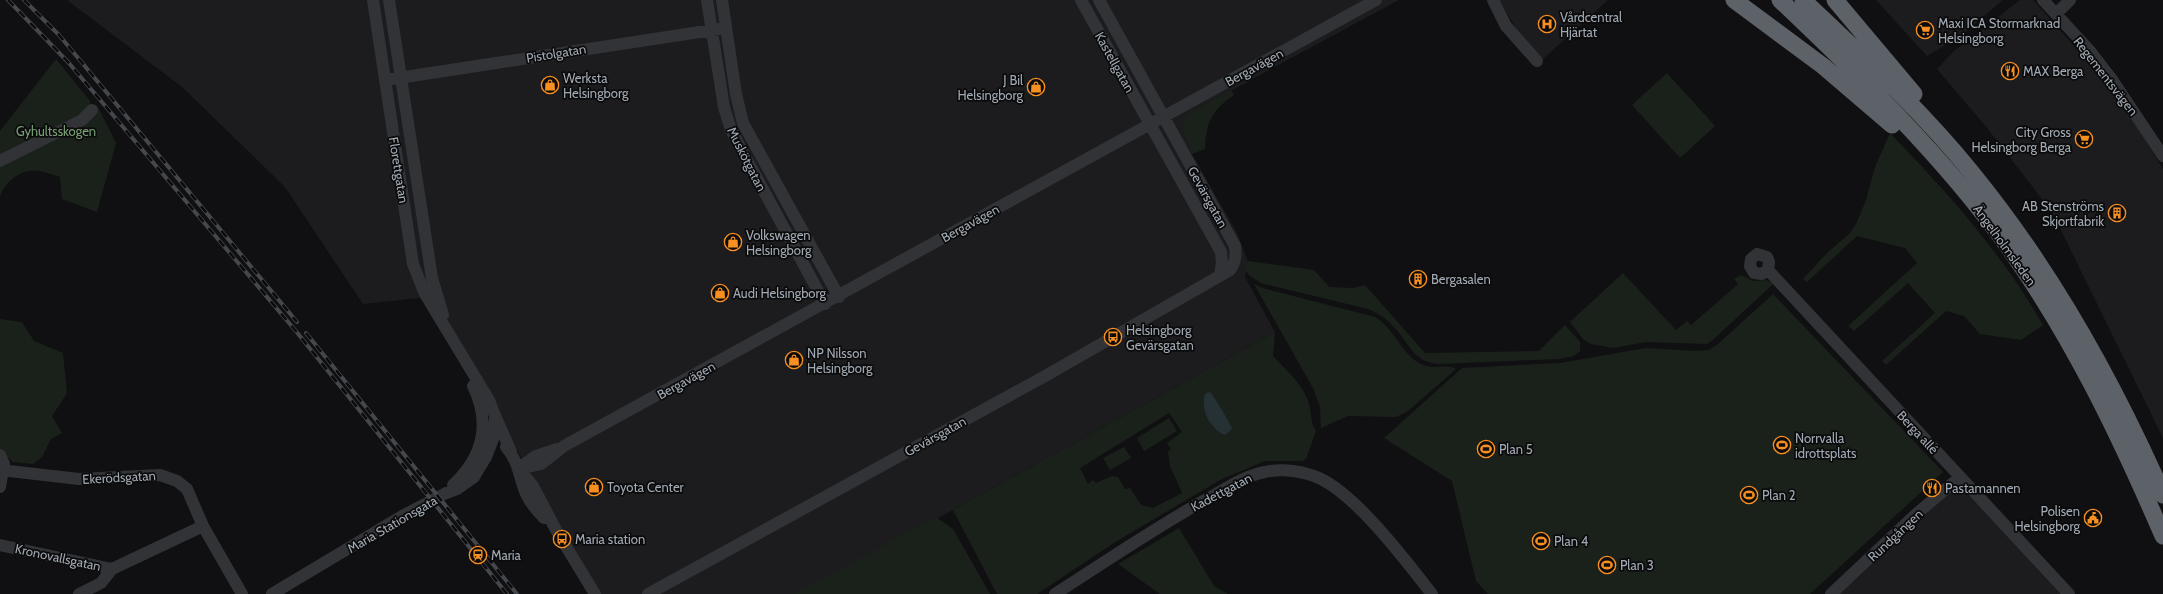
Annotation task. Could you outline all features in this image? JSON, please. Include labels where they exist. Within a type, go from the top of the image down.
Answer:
[{"type":"highway","points":[[1734,0],[1823,66],[1874,108],[1944,177],[1985,227],[2086,370]]},
{"type":"highway","name":"Ängelholmsleden","points":[[1780,0],[1871,88],[1923,141],[1965,190],[2007,245],[2039,292],[2086,370],[2112,423],[2163,536]]},
{"type":"highway","name":"Ängelholmsleden","points":[[1803,0],[1873,66],[1919,114],[1993,200],[2039,262],[2091,347],[2124,409],[2163,495]]},
{"type":"highway","points":[[1835,0],[1956,146],[1993,200]]},
{"type":"street","name":"Florettgatan","points":[[373,0],[413,264],[425,294],[449,331],[463,359],[479,398],[489,417],[504,432],[511,452]]},
{"type":"street","name":"Florettgatan","points":[[389,0],[432,278],[449,331]]},
{"type":"street","name":"Muskötgatan","points":[[707,0],[724,107],[731,130],[825,304]]},
{"type":"street","name":"Muskötgatan","points":[[722,0],[736,94],[743,123],[839,297]]},
{"type":"street","name":"Kastellgatan","points":[[1081,0],[1150,123]]},
{"type":"street","name":"Kastellgatan","points":[[1099,0],[1163,116]]},
{"type":"street","name":"Bergavägen","points":[[518,468],[536,456],[564,446],[839,297],[1150,123],[1376,0]]},
{"type":"street","points":[[1492,0],[1506,26],[1537,61]]},
{"type":"street","name":"Regementsvägen","points":[[2043,0],[2113,81],[2163,156]]},
{"type":"street","points":[[2056,14],[2070,0]]},
{"type":"street","name":"Pistolgatan","points":[[385,80],[726,28]]},
{"type":"street","points":[[0,160],[82,120],[92,110]]},
{"type":"street","name":"Gevärsgatan","points":[[648,594],[1047,375],[1230,270],[1234,265],[1236,256],[1235,246],[1163,116]]},
{"type":"street","name":"Gevärsgatan","points":[[1150,123],[1221,252],[1222,263],[1220,276]]},
{"type":"street","name":"Berga allé","points":[[1768,270],[2069,594]]},
{"type":"street","name":"Maria Stationsgata","points":[[272,594],[289,582],[338,556],[404,515],[446,493],[457,489],[474,477],[486,457],[489,417]]},
{"type":"street","points":[[488,438],[505,446],[511,452],[518,468],[524,490],[531,502],[556,530],[595,594]]},
{"type":"street","points":[[0,455],[4,462],[0,487]]},
{"type":"street","name":"Ekerödsgatan","points":[[2,470],[79,480],[126,476],[160,475],[169,477],[187,489],[203,526],[242,594]]},
{"type":"street","name":"Kadettgatan","points":[[1055,594],[1154,530],[1239,481],[1265,472],[1288,470],[1311,475],[1342,491],[1376,527],[1432,594]]},
{"type":"street","name":"Rundgången","points":[[1831,594],[1915,515],[1960,477]]},
{"type":"street","name":"Kronovallsgatan","points":[[0,545],[112,569],[203,526]]},
{"type":"street","name":"Maria Stationsgata","points":[[283,594],[333,562],[338,556]]},
{"type":"street","points":[[80,594],[101,583],[112,569]]},
{"type":"shaded area","points":[[67,0],[1399,0],[1197,109],[1182,130],[1192,154],[1237,233],[1248,261],[1245,277],[1275,332],[953,510],[796,594],[596,594],[537,485],[428,297],[363,304],[285,187],[182,87]]},
{"type":"shaded area","name":"Vårdcentral Hjärtat","points":[[1499,0],[1608,0],[1543,59],[1517,30]]},
{"type":"shaded area","points":[[1876,0],[2003,0],[1962,35],[1927,56]]},
{"type":"shaded area","points":[[2020,0],[2033,0],[2068,39],[2111,91],[2136,125],[2163,169],[2163,438],[2052,212],[1987,128],[1937,69],[1954,51]]},
{"type":"shaded area","points":[[1210,392],[1215,398],[1232,429],[1225,435],[1215,428],[1205,412],[1205,394]]},
{"type":"shaded area","points":[[1960,479],[2065,594],[1835,594]]},
{"type":"green space","name":"Gyhultsskogen","points":[[56,59],[90,101],[90,104],[98,107],[116,143],[97,212],[62,199],[60,177],[39,171],[26,172],[15,177],[2,191],[0,197],[0,131]]},
{"type":"green space","points":[[1667,73],[1715,126],[1680,158],[1632,105]]},
{"type":"green space","points":[[1231,90],[1234,95],[1220,106],[1209,124],[1205,149],[1192,154],[1182,130],[1186,117],[1197,109]]},
{"type":"green space","points":[[1890,133],[1953,201],[1992,248],[2027,298],[2043,325],[2021,340],[1980,334],[1964,316],[1946,311],[1886,365],[1882,361],[1935,313],[1908,283],[1854,331],[1848,326],[1917,263],[1905,248],[1857,236],[1807,282],[1803,279],[1828,252],[1850,233],[1856,224],[1866,200],[1875,167]]},
{"type":"green space","points":[[1248,261],[1314,270],[1329,287],[1353,288],[1365,285],[1425,353],[1539,351],[1565,325],[1580,342],[1580,351],[1574,356],[1559,359],[1438,364],[1429,362],[1416,355],[1398,331],[1387,320],[1378,314],[1368,309],[1261,283],[1250,276],[1245,270]]},
{"type":"green space","points":[[1623,273],[1676,330],[1687,321],[1691,325],[1738,284],[1734,279],[1741,275],[1753,281],[1767,280],[1773,284],[1707,344],[1646,342],[1613,348],[1591,344],[1584,340],[1570,322]]},
{"type":"green space","points":[[1254,284],[1262,288],[1375,317],[1388,328],[1414,360],[1425,366],[1450,367],[1456,369],[1408,411],[1396,417],[1348,416],[1321,428],[1320,407],[1313,388]]},
{"type":"green space","name":"Norrvalla idrottsplats","points":[[1773,294],[1943,472],[1810,594],[1488,594],[1476,581],[1452,481],[1384,438],[1462,368],[1560,363],[1646,348],[1695,351],[1709,350],[1718,344]]},
{"type":"green space","points":[[0,319],[22,322],[34,341],[63,353],[67,393],[52,416],[62,433],[51,439],[42,457],[33,464],[13,462],[0,451]]},
{"type":"green space","points":[[1275,332],[1273,356],[1299,384],[1307,397],[1313,425],[1316,431],[1306,459],[1302,461],[1265,461],[1220,480],[1117,541],[1037,594],[997,594],[953,510]],"holes":[[[1169,413],[1182,432],[1167,443],[1171,450],[1168,451],[1170,466],[1182,493],[1153,508],[1141,505],[1130,488],[1125,489],[1118,477],[1112,476],[1096,483],[1093,480],[1088,484],[1080,468]]]},
{"type":"green space","points":[[1169,418],[1177,431],[1144,451],[1137,438]]},
{"type":"green space","points":[[1124,447],[1131,458],[1110,470],[1103,458]]},
{"type":"green space","points":[[936,517],[953,529],[990,594],[794,594]]},
{"type":"green space","points":[[1179,528],[1214,586],[1228,594],[1160,594],[1118,564]]},
{"type":"railway","points":[[8,0],[68,62],[295,330],[507,594]]},
{"type":"railway","points":[[24,0],[59,35],[297,322]]},
{"type":"railway","points":[[306,333],[517,594]]},
{"type":"place","name":"Vårdcentral Hjärtat","points":[[1547,24]]},
{"type":"place","name":"Maxi ICA Stormarknad Helsingborg","points":[[1925,30]]},
{"type":"place","name":"MAX Berga","points":[[2010,71]]},
{"type":"place","name":"Werksta Helsingborg","points":[[550,85]]},
{"type":"place","name":"J Bil Helsingborg","points":[[1036,87]]},
{"type":"place","name":"City Gross Helsingborg Berga","points":[[2084,139]]},
{"type":"place","name":"AB Stenströms Skjortfabrik","points":[[2117,213]]},
{"type":"place","name":"Volkswagen Helsingborg","points":[[733,242]]},
{"type":"place","name":"Bergasalen","points":[[1418,279]]},
{"type":"place","name":"Audi Helsingborg","points":[[720,293]]},
{"type":"place","name":"Helsingborg Gevärsgatan","points":[[1113,337]]},
{"type":"place","name":"NP Nilsson Helsingborg","points":[[794,360]]},
{"type":"place","name":"Norrvalla idrottsplats","points":[[1782,445]]},
{"type":"place","name":"Plan 5","points":[[1486,449]]},
{"type":"place","name":"Toyota Center","points":[[594,487]]},
{"type":"place","name":"Pastamannen","points":[[1932,488]]},
{"type":"place","name":"Plan 2","points":[[1749,495]]},
{"type":"place","name":"Polisen Helsingborg","points":[[2093,518]]},
{"type":"place","name":"Maria station","points":[[562,539]]},
{"type":"place","name":"Plan 4","points":[[1541,541]]},
{"type":"place","name":"Maria","points":[[478,555]]},
{"type":"place","name":"Plan 3","points":[[1607,565]]}]
